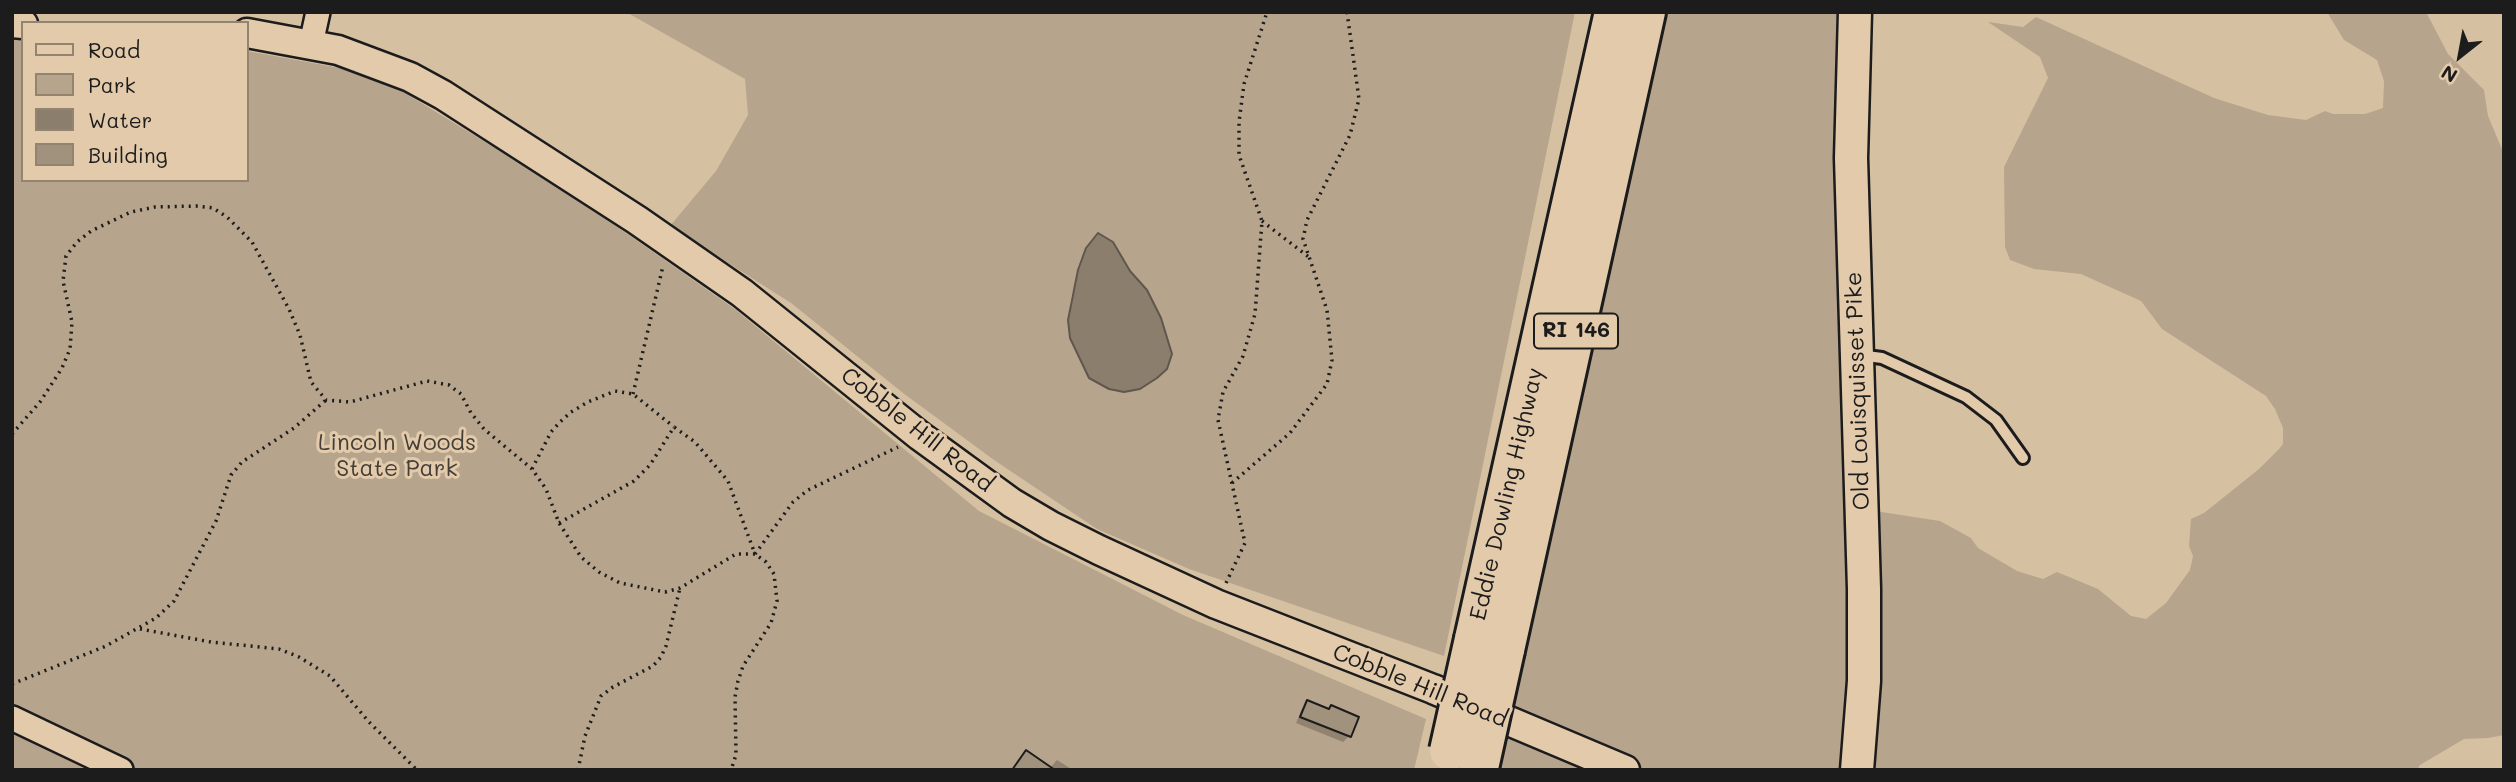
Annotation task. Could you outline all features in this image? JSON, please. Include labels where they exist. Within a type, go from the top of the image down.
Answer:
[{"type":"highway","name":"Eddie Dowling Highway","points":[[1463,765],[1614,12]]},
{"type":"highway","name":"Eddie Dowling Highway","points":[[1489,645],[1646,12]]},
{"type":"main road","name":"Old Louisquisset Pike","points":[[1856,12],[1851,158],[1864,642],[1864,681],[1857,770]]},
{"type":"street","points":[[310,44],[318,12]]},
{"type":"street","name":"Cobble Hill Road","points":[[248,33],[338,50],[374,62],[432,89],[668,241],[742,293],[920,436],[1012,503],[1051,526],[1216,604],[1433,689],[1625,770]]},
{"type":"street","points":[[12,718],[121,770]]},
{"type":"lane","points":[[1856,354],[1882,358],[1966,397],[1996,420],[2022,458]]},
{"type":"path","points":[[1216,604],[1245,543],[1218,420],[1223,392],[1243,356],[1255,314],[1262,221],[1239,155],[1239,122],[1244,85],[1267,12]]},
{"type":"path","points":[[1232,483],[1290,433],[1326,384],[1332,360],[1326,310],[1303,239],[1307,220],[1350,135],[1359,99],[1347,12]]},
{"type":"path","points":[[12,434],[40,402],[62,368],[70,349],[72,322],[63,281],[66,256],[91,231],[131,212],[155,206],[213,208],[227,217],[252,242],[289,309],[300,335],[311,382],[327,400],[349,402],[427,381],[449,384],[461,394],[471,414],[484,429],[533,469],[546,489],[559,523],[581,557],[599,572],[620,583],[665,592],[680,588],[736,554],[755,554]]},
{"type":"path","points":[[1262,221],[1310,258]]},
{"type":"path","points":[[634,394],[668,241]]},
{"type":"path","points":[[533,469],[551,432],[571,412],[615,391],[634,394],[695,442],[728,481],[755,554],[774,574],[776,601],[771,622],[743,666],[737,681],[736,755],[731,770]]},
{"type":"path","points":[[12,684],[106,646],[156,618],[174,601],[216,521],[231,475],[242,462],[295,428],[327,400]]},
{"type":"path","points":[[559,523],[634,481],[650,465],[674,427]]},
{"type":"path","points":[[755,554],[793,502],[808,490],[920,436]]},
{"type":"path","points":[[578,770],[585,736],[601,696],[653,666],[661,657],[680,588]]},
{"type":"path","points":[[138,629],[211,642],[279,649],[299,657],[330,676],[369,722],[416,770]]},
{"type":"green space","points":[[626,12],[1575,12],[1444,656],[1189,569],[1097,529],[994,460],[903,393],[791,303],[670,226],[716,171],[748,115],[745,79]],"holes":[[[1099,233],[1113,242],[1130,271],[1147,290],[1161,318],[1167,369],[1140,389],[1109,389],[1089,378],[1070,338],[1068,320],[1071,298],[1086,248]]]},
{"type":"green space","points":[[1663,12],[1856,12],[1862,509],[1940,521],[1971,538],[1978,548],[2017,571],[2043,579],[2057,572],[2098,589],[2131,616],[2146,619],[2166,603],[2190,570],[2193,556],[2189,546],[2191,519],[2204,513],[2259,469],[2283,444],[2283,428],[2266,396],[2162,329],[2141,301],[2081,274],[2034,269],[2010,260],[2005,247],[2004,167],[2048,78],[2040,57],[1988,22],[2023,27],[2036,17],[2214,98],[2268,115],[2306,120],[2325,111],[2333,114],[2365,114],[2383,108],[2384,81],[2377,60],[2344,40],[2327,12],[2426,12],[2448,54],[2484,90],[2488,116],[2504,154],[2504,735],[2464,739],[2420,765],[2417,770],[1479,770]]},
{"type":"green space","name":"Lincoln Woods State Park","points":[[12,34],[21,35],[21,182],[248,182],[248,51],[340,68],[405,93],[572,195],[736,310],[979,511],[1183,615],[1426,719],[1414,770],[12,770]]},
{"type":"water","points":[[1098,233],[1113,242],[1130,271],[1147,290],[1161,318],[1172,354],[1167,369],[1140,389],[1124,392],[1109,389],[1089,378],[1070,338],[1068,320],[1078,270],[1086,248]]},
{"type":"building","points":[[1307,700],[1329,709],[1331,705],[1359,717],[1351,737],[1300,717]]},
{"type":"building","points":[[1026,750],[1055,770],[1012,770]]}]
